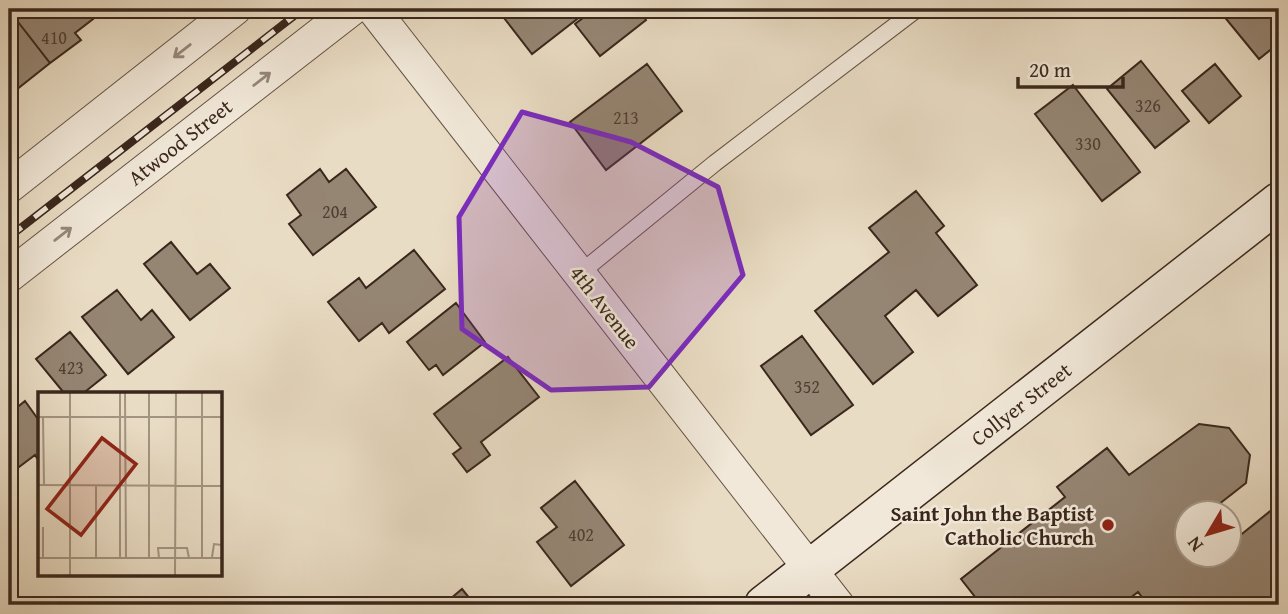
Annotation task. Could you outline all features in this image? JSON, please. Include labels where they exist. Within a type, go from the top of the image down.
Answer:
[{"type":"street","points":[[9,187],[235,9]]},
{"type":"street","name":"Atwood Street","points":[[9,276],[352,9]]},
{"type":"street","name":"4th Avenue","points":[[373,9],[838,605]]},
{"type":"street","name":"Collyer Street","points":[[764,605],[1279,202]]},
{"type":"lane","points":[[579,274],[715,163],[917,9]]},
{"type":"highlighted area","points":[[522,112],[631,142],[718,187],[743,275],[649,387],[551,390],[462,329],[459,217]]},
{"type":"building","points":[[26,9],[85,9],[93,19],[75,33],[81,40],[50,63],[15,18]]},
{"type":"building","points":[[497,9],[590,9],[532,54]]},
{"type":"building","points":[[595,9],[638,9],[646,20],[600,56],[575,24]]},
{"type":"building","points":[[1218,9],[1279,9],[1279,43],[1259,59]]},
{"type":"building","points":[[15,18],[50,63],[16,90],[9,80],[9,22]]},
{"type":"building","points":[[1141,61],[1189,121],[1155,148],[1107,89]]},
{"type":"building","points":[[647,64],[682,111],[606,170],[570,122]]},
{"type":"building","points":[[1215,64],[1241,96],[1209,123],[1182,91]]},
{"type":"building","points":[[1073,85],[1140,172],[1102,201],[1035,114]]},
{"type":"building","points":[[320,169],[329,182],[346,169],[376,207],[313,255],[289,224],[301,215],[287,195]]},
{"type":"building","points":[[916,191],[944,226],[936,233],[977,285],[938,316],[916,290],[885,316],[913,352],[873,384],[815,311],[889,252],[869,228]]},
{"type":"building","points":[[171,242],[197,274],[210,264],[230,288],[190,320],[144,264]]},
{"type":"building","points":[[414,250],[445,289],[389,333],[382,323],[359,341],[328,302],[359,278],[366,288]]},
{"type":"building","points":[[117,290],[141,320],[152,310],[174,337],[128,374],[82,317]]},
{"type":"building","points":[[456,303],[485,342],[443,375],[436,365],[429,370],[407,342]]},
{"type":"building","points":[[70,332],[106,375],[87,392],[63,392],[36,359]]},
{"type":"building","points":[[802,336],[853,405],[811,435],[761,366]]},
{"type":"building","points":[[508,357],[539,397],[481,442],[490,455],[467,472],[453,454],[461,448],[434,414]]},
{"type":"building","points":[[25,401],[38,419],[38,460],[35,455],[11,473],[9,414]]},
{"type":"building","name":"Saint John the Baptist Catholic Church","points":[[1199,424],[1229,428],[1250,455],[1246,483],[1227,498],[1172,498],[1172,568],[1242,568],[1242,534],[1279,504],[1279,605],[1148,605],[1138,592],[1121,605],[978,605],[979,602],[961,579],[1065,497],[1057,487],[1107,448],[1129,475]]},
{"type":"building","points":[[575,481],[624,545],[571,586],[537,542],[557,527],[541,508]]},
{"type":"building","points":[[462,589],[475,605],[443,605]]},
{"type":"railway","points":[[9,237],[303,9]]},
{"type":"place","name":"Saint John the Baptist Catholic Church","points":[[1108,525]]}]
